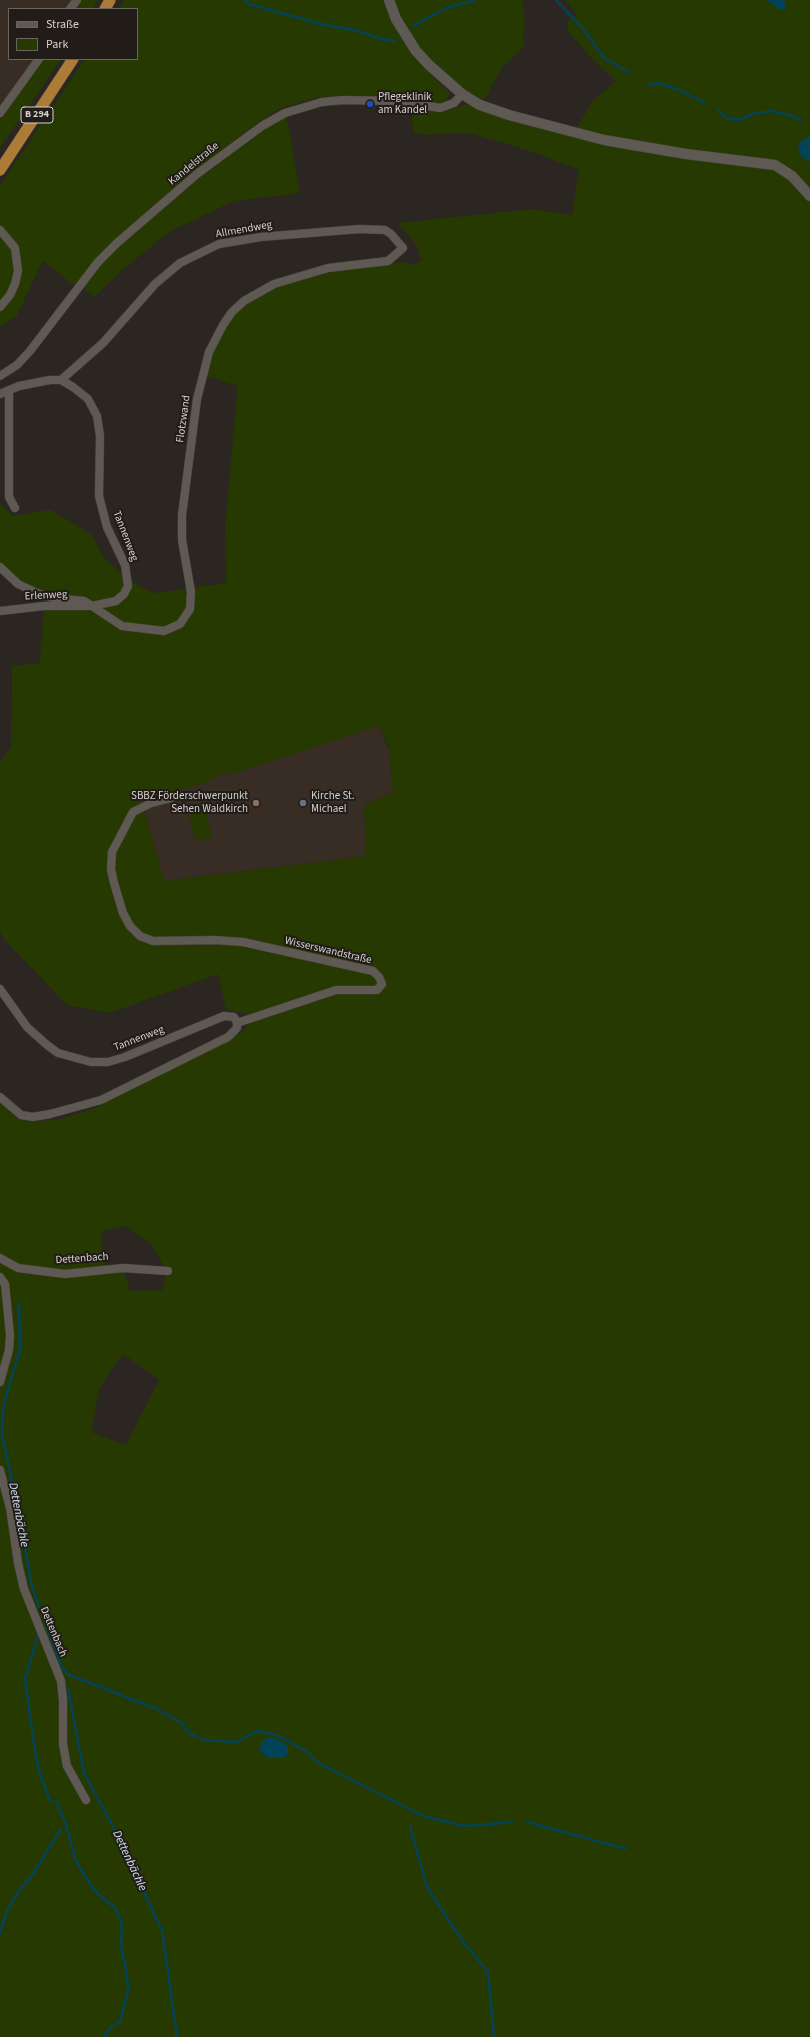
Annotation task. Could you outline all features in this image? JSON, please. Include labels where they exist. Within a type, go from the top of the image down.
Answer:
[{"type":"highway","name":"B 294","points":[[0,170],[72,60]]},
{"type":"street","points":[[71,8],[77,0]]},
{"type":"street","points":[[389,0],[396,19],[416,51],[429,65],[462,94],[480,105],[508,115],[604,140],[686,154],[775,165],[792,176],[810,196]]},
{"type":"street","points":[[0,113],[38,60]]},
{"type":"street","name":"Kandelstraße","points":[[0,376],[17,365],[30,351],[98,262],[117,243],[197,174],[262,126],[285,113],[322,102],[343,100],[398,100],[440,108],[454,103],[462,94]]},
{"type":"street","name":"Allmendweg","points":[[61,380],[103,343],[155,284],[180,263],[219,244],[268,237],[359,229],[385,230],[391,234],[403,248]]},
{"type":"street","points":[[0,230],[14,248],[18,271],[15,284],[10,295],[0,307]]},
{"type":"street","name":"Flotzwand","points":[[92,606],[122,626],[164,631],[180,624],[190,609],[191,592],[182,540],[182,515],[197,399],[209,352],[223,325],[232,312],[255,294],[274,284],[328,268],[388,261],[403,248]]},
{"type":"street","points":[[0,394],[30,383],[61,380]]},
{"type":"street","name":"Tannenweg","points":[[0,567],[18,584],[37,593],[53,598],[84,601],[92,606],[116,601],[124,594],[128,586],[128,576],[107,527],[100,496],[100,436],[97,416],[88,398],[61,380]]},
{"type":"street","points":[[9,390],[9,497],[15,508]]},
{"type":"street","name":"Erlenweg","points":[[0,611],[44,606],[92,606]]},
{"type":"street","name":"Wisserswandstraße","points":[[171,798],[150,803],[132,812],[112,852],[111,869],[123,914],[130,926],[140,936],[153,941],[214,940],[243,942],[373,971],[379,977],[382,984],[377,990],[336,990],[237,1023]]},
{"type":"street","name":"Tannenweg","points":[[0,989],[27,1027],[47,1045],[58,1053],[91,1062],[108,1062],[125,1057],[224,1016],[234,1017],[237,1023]]},
{"type":"street","points":[[0,1098],[21,1115],[33,1117],[50,1114],[101,1100],[228,1037],[237,1028],[237,1023]]},
{"type":"street","name":"Dettenbach","points":[[0,1258],[18,1268],[65,1274],[123,1268],[168,1271]]},
{"type":"street","points":[[0,1277],[5,1284],[10,1335],[9,1350],[0,1382]]},
{"type":"street","name":"Dettenbach","points":[[0,1470],[10,1508],[18,1563],[24,1589],[61,1681],[63,1700],[63,1744],[67,1766],[86,1800]]},
{"type":"shaded area","points":[[0,0],[77,0],[71,8],[8,8],[8,60],[38,60],[0,113]]},
{"type":"shaded area","name":"SBBZ Förderschwerpunkt Sehen Waldkirch","points":[[379,725],[387,748],[389,748],[393,793],[364,805],[366,856],[163,881],[142,800],[211,781],[210,778],[231,772],[232,774]]},
{"type":"green space","points":[[77,0],[98,0],[94,8],[71,8]]},
{"type":"green space","points":[[125,0],[384,0],[386,4],[396,0],[522,0],[525,22],[523,35],[525,46],[503,66],[484,100],[461,88],[419,50],[410,54],[450,94],[446,103],[438,104],[356,95],[318,97],[281,108],[258,122],[207,163],[192,147],[207,166],[285,113],[288,122],[300,193],[234,201],[171,231],[122,270],[94,297],[80,286],[72,284],[43,260],[16,317],[0,326],[0,186],[84,60],[138,60],[138,8],[120,8]]},
{"type":"green space","points":[[566,0],[810,0],[810,2037],[0,2037],[0,1103],[18,1119],[30,1122],[60,1119],[93,1109],[241,1033],[249,1024],[249,1019],[245,1013],[226,1010],[218,974],[110,1013],[67,1005],[3,938],[0,931],[0,762],[11,747],[12,666],[40,663],[44,606],[37,593],[0,567],[0,504],[13,516],[51,510],[92,535],[105,560],[140,587],[155,593],[226,583],[225,526],[238,386],[202,375],[209,352],[244,301],[313,271],[405,262],[414,265],[421,260],[416,245],[398,223],[532,209],[572,215],[579,170],[530,151],[470,133],[427,135],[413,133],[411,105],[450,110],[467,104],[480,105],[574,132],[593,101],[616,81],[594,61],[568,31],[568,20],[577,15]],"holes":[[[379,726],[389,748],[393,792],[364,805],[366,856],[164,881],[142,800],[211,781],[211,778],[231,772],[232,774]],[[125,1226],[152,1245],[166,1271],[163,1290],[130,1291],[123,1268],[105,1268],[101,1231]],[[125,1355],[159,1380],[126,1445],[91,1432],[99,1389],[117,1361]]]},
{"type":"green space","points":[[38,60],[60,60],[0,148],[0,113]]},
{"type":"green space","points":[[206,810],[212,838],[195,841],[189,814]]},
{"type":"water","points":[[767,0],[784,0],[786,7],[784,10],[780,10]]},
{"type":"water","points":[[810,136],[810,162],[800,155],[798,147],[800,142]]},
{"type":"water","points":[[270,1737],[281,1741],[288,1747],[288,1753],[284,1758],[268,1758],[260,1751],[261,1742]]},
{"type":"waterway","points":[[244,0],[249,4],[317,23],[358,31],[381,39],[395,41]]},
{"type":"waterway","points":[[413,26],[446,8],[475,0]]},
{"type":"waterway","points":[[556,0],[585,31],[604,58],[630,73]]},
{"type":"waterway","points":[[647,85],[658,83],[677,89],[705,103]]},
{"type":"waterway","points":[[718,110],[727,118],[738,120],[756,113],[773,111],[793,116],[801,122]]},
{"type":"waterway","points":[[19,1303],[20,1349],[6,1396],[2,1419],[2,1435],[17,1502],[32,1587],[61,1665],[67,1674],[157,1709],[182,1723],[188,1732],[203,1740],[237,1742],[257,1731],[276,1735],[308,1752],[318,1763],[423,1816],[464,1826],[513,1822]]},
{"type":"waterway","points":[[39,1632],[25,1679],[39,1771],[50,1801]]},
{"type":"waterway","name":"Dettenbächle","points":[[68,1689],[84,1773],[129,1856],[132,1868],[162,1930],[176,2037]]},
{"type":"waterway","points":[[56,1801],[66,1825],[76,1861],[87,1880],[99,1895],[116,1909],[122,1925],[121,1945],[127,1975],[128,1991],[120,2022],[111,2027],[104,2037]]},
{"type":"waterway","points":[[527,1822],[626,1849]]},
{"type":"waterway","points":[[410,1826],[427,1887],[461,1939],[488,1972],[494,2037]]},
{"type":"waterway","points":[[0,1933],[7,1910],[19,1891],[32,1875],[61,1829]]},
{"type":"place","name":"Pflegeklinik am Kandel","points":[[370,104]]},
{"type":"place","name":"SBBZ Förderschwerpunkt Sehen Waldkirch","points":[[256,803]]},
{"type":"place","name":"Kirche St. Michael","points":[[303,803]]}]
